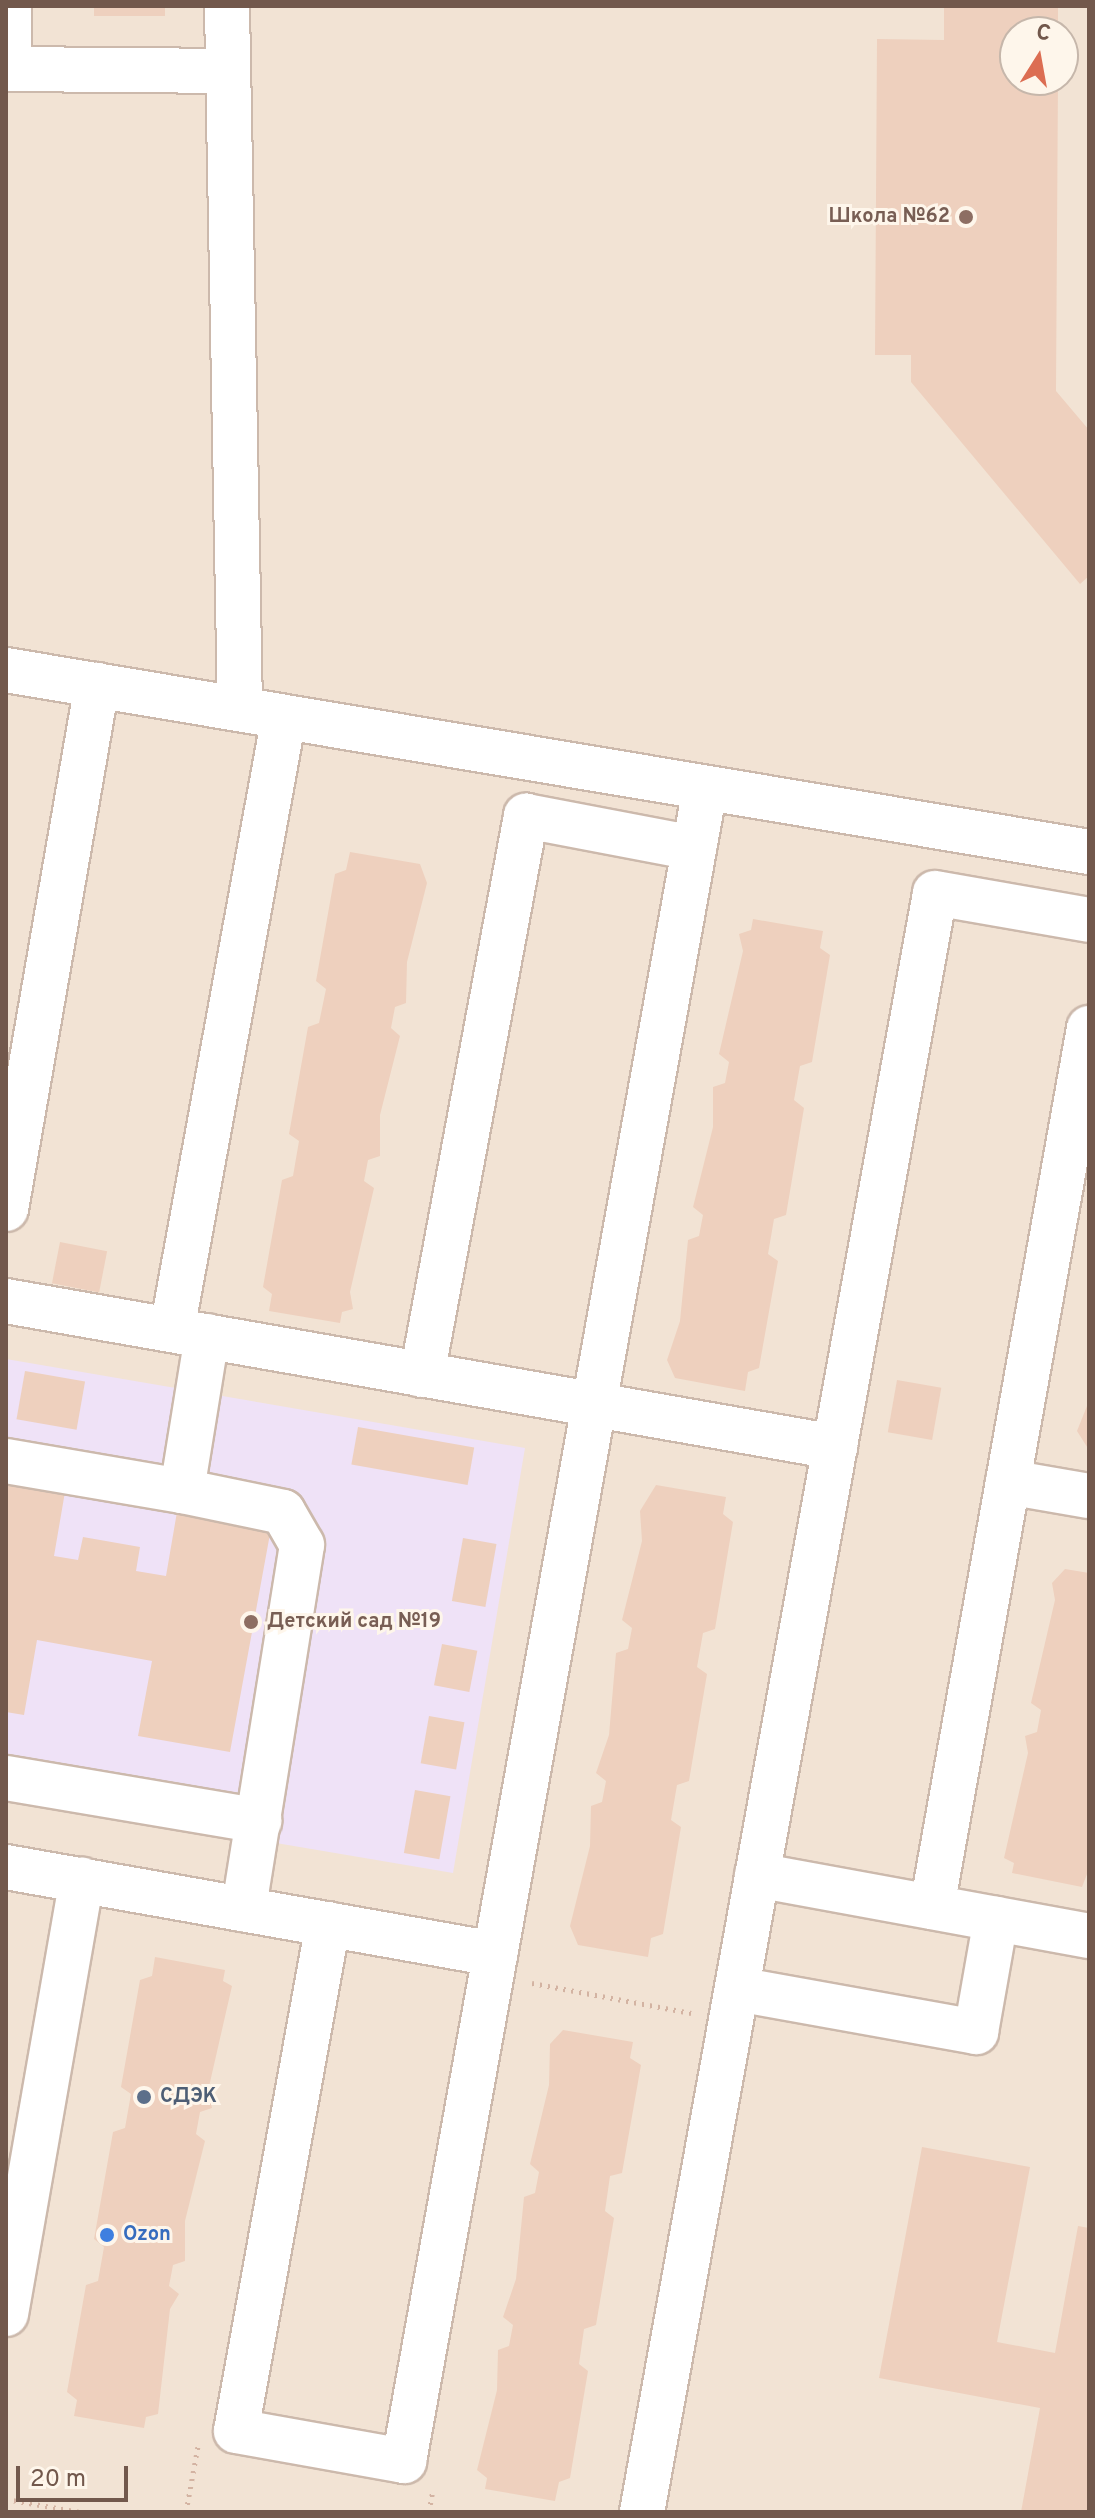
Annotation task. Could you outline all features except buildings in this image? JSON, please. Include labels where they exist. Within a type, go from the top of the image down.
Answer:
[{"type":"street","points":[[9,6],[7,69],[228,71]]},
{"type":"street","points":[[227,6],[240,709]]},
{"type":"street","points":[[6,670],[1089,852]]},
{"type":"street","points":[[6,1209],[97,685]]},
{"type":"street","points":[[182,1491],[190,1333],[284,717]]},
{"type":"street","points":[[328,1924],[236,2431],[404,2461],[705,788]]},
{"type":"street","points":[[422,1375],[526,816],[694,848]]},
{"type":"street","points":[[642,2512],[935,893],[1089,920]]},
{"type":"street","points":[[932,1907],[1089,1028]]},
{"type":"street","points":[[6,1301],[835,1447]]},
{"type":"street","points":[[6,1461],[275,1509],[299,1531],[244,1909]]},
{"type":"street","points":[[1008,1482],[1089,1496]]},
{"type":"street","points":[[6,1778],[259,1821]]},
{"type":"street","points":[[6,1867],[328,1924],[493,1964]]},
{"type":"street","points":[[757,1875],[1089,1936]]},
{"type":"street","points":[[6,2314],[82,1880]]},
{"type":"street","points":[[734,2005],[976,2032],[996,1919]]},
{"type":"path","points":[[493,1964],[734,2005]]},
{"type":"path","points":[[6,2499],[80,2512]]},
{"type":"shaded area","points":[[6,6],[1089,6],[1089,2512],[6,2512]]},
{"type":"shaded area","name":"Детский сад №19","points":[[6,1359],[525,1448],[453,1873],[6,1797]]},
{"type":"place","name":"Школа №62","points":[[966,217]]},
{"type":"place","name":"Детский сад №19","points":[[251,1622]]},
{"type":"place","name":"СДЭК","points":[[144,2097]]},
{"type":"place","name":"Ozon","points":[[107,2235]]}]
